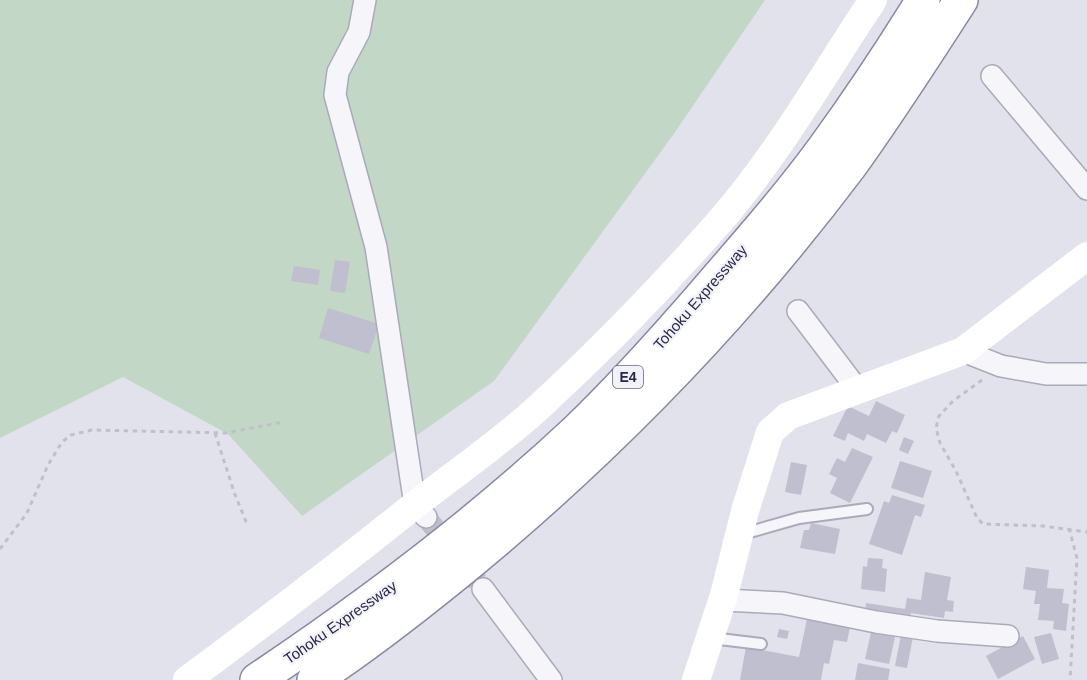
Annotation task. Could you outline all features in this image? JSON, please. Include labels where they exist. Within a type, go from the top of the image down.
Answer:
[{"type":"highway","name":"Tohoku Expressway","points":[[257,680],[405,575],[483,512],[576,430],[660,344],[754,236],[824,149],[892,50],[923,0]]},
{"type":"highway","name":"Tohoku Expressway","points":[[314,680],[422,602],[503,535],[593,455],[682,365],[780,254],[850,165],[916,71],[961,0]]},
{"type":"street","points":[[365,0],[359,32],[338,72],[335,95],[376,247],[421,511]]},
{"type":"street","points":[[187,680],[421,511],[538,409],[661,286],[722,219],[789,130],[873,0]]},
{"type":"street","points":[[992,76],[1087,189]]},
{"type":"street","points":[[701,679],[770,432],[788,416],[963,351],[1087,256]]},
{"type":"street","points":[[798,311],[858,390]]},
{"type":"street","points":[[963,351],[1001,366],[1046,374],[1087,374]]},
{"type":"street","points":[[483,589],[551,680]]},
{"type":"street","points":[[723,600],[783,603],[876,622],[937,631],[1008,636]]},
{"type":"lane","points":[[740,535],[799,518],[867,509]]},
{"type":"lane","points":[[711,638],[761,644]]},
{"type":"path","points":[[1001,366],[952,401],[939,416],[936,428],[940,443],[956,471],[977,518],[983,524],[1070,528],[1087,532]]},
{"type":"path","points":[[0,549],[27,513],[48,465],[62,442],[71,435],[92,430],[226,433],[283,422]]},
{"type":"path","points":[[216,433],[234,492],[247,524]]},
{"type":"path","points":[[1070,528],[1077,558],[1070,680]]},
{"type":"green space","points":[[0,0],[765,0],[673,135],[494,381],[302,516],[228,434],[123,377],[0,438]]},
{"type":"building","points":[[335,260],[350,262],[345,293],[330,291]]},
{"type":"building","points":[[294,266],[320,270],[318,285],[291,281]]},
{"type":"building","points":[[328,308],[379,324],[369,354],[319,338]]},
{"type":"building","points":[[876,401],[905,415],[897,433],[892,431],[886,443],[867,434],[864,441],[848,433],[845,441],[833,436],[848,406],[869,416]]},
{"type":"building","points":[[904,437],[914,441],[908,454],[899,450]]},
{"type":"building","points":[[852,448],[873,457],[850,503],[830,493],[837,478],[829,474],[837,458],[845,462]]},
{"type":"building","points":[[900,461],[932,471],[923,498],[891,488]]},
{"type":"building","points":[[791,462],[807,465],[801,495],[785,492]]},
{"type":"building","points":[[892,495],[925,505],[921,517],[915,515],[902,555],[869,544],[884,501],[889,503]]},
{"type":"building","points":[[811,523],[840,529],[835,554],[800,548],[804,530],[809,530]]},
{"type":"building","points":[[868,558],[883,559],[882,568],[887,569],[885,592],[861,589],[863,566],[867,567]]},
{"type":"building","points":[[1026,567],[1049,570],[1047,588],[1064,589],[1062,603],[1069,604],[1066,631],[1053,629],[1054,621],[1038,620],[1040,604],[1034,604],[1036,591],[1023,589]]},
{"type":"building","points":[[925,572],[951,577],[947,600],[954,601],[953,612],[945,611],[944,618],[911,613],[910,621],[865,614],[866,603],[905,609],[907,598],[921,600]]},
{"type":"building","points":[[808,614],[851,622],[847,642],[834,640],[829,664],[824,663],[821,680],[740,680],[746,647],[799,657]]},
{"type":"building","points":[[872,628],[896,633],[889,664],[865,659]]},
{"type":"building","points":[[779,629],[789,631],[787,639],[777,637]]},
{"type":"building","points":[[1051,633],[1059,659],[1042,664],[1034,637]]},
{"type":"building","points":[[901,635],[913,637],[907,668],[895,666]]},
{"type":"building","points":[[1023,636],[1035,659],[998,679],[986,656]]},
{"type":"building","points":[[858,663],[890,669],[888,680],[855,680]]},
{"type":"tunnel","points":[[426,517],[483,589]]}]
